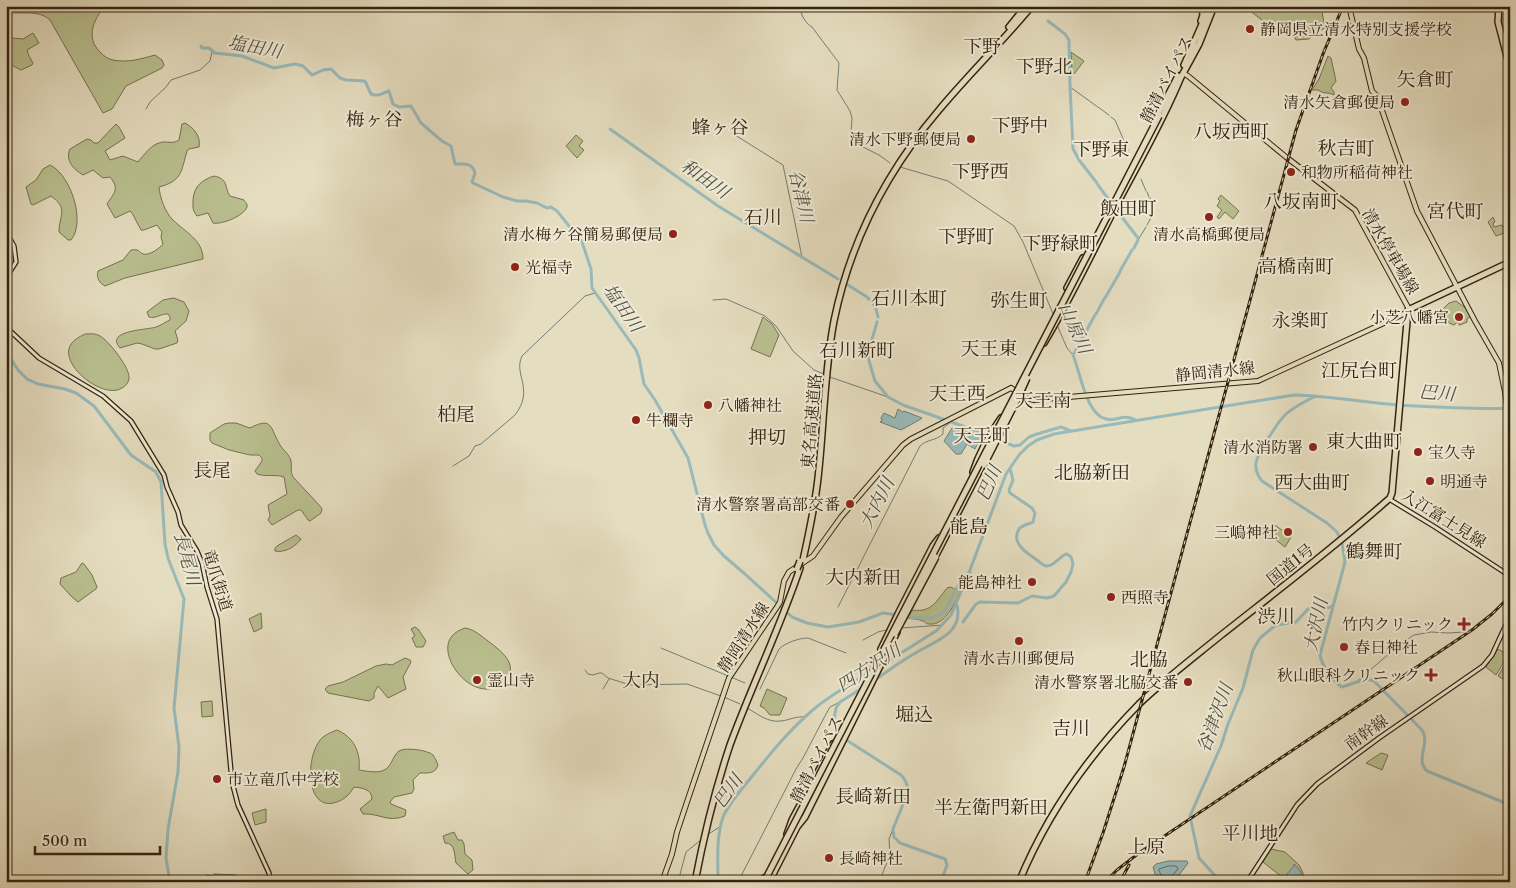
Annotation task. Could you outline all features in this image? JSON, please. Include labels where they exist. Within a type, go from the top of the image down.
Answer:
[{"type":"highway","points":[[1194,45],[1202,17],[1202,6]]},
{"type":"highway","name":"静清バイパス","points":[[1181,75],[1210,6]]},
{"type":"highway","name":"静清バイパス","points":[[765,881],[1181,75],[1199,44],[1214,6]]},
{"type":"highway","name":"東名高速道路","points":[[694,882],[715,782],[728,742],[782,616],[784,605],[801,560],[818,469],[826,357],[835,304],[851,252],[863,222],[885,180],[911,140],[942,102],[1029,7]]},
{"type":"highway","name":"東名高速道路","points":[[822,417],[838,306],[853,255],[872,210],[895,170],[924,128],[1029,7]]},
{"type":"highway","points":[[1499,9],[1510,58]]},
{"type":"highway","points":[[1499,9],[1498,22],[1510,68]]},
{"type":"highway","points":[[973,472],[1160,116]]},
{"type":"highway","points":[[982,466],[1016,391],[1056,325],[1151,133]]},
{"type":"highway","points":[[1390,499],[1401,409],[1409,311],[1510,263]]},
{"type":"highway","points":[[886,647],[896,621],[986,446],[1017,388],[1026,377]]},
{"type":"highway","points":[[797,827],[805,817],[906,614],[1018,398],[1026,377]]},
{"type":"highway","name":"国道1号","points":[[1020,882],[1046,830],[1077,782],[1131,716],[1170,680],[1390,499]]},
{"type":"highway","points":[[886,647],[908,611],[951,526]]},
{"type":"highway","points":[[765,881],[796,812],[874,664],[933,546],[939,538]]},
{"type":"highway","points":[[787,834],[838,741]]},
{"type":"highway","points":[[765,881],[777,867],[836,751],[838,741]]},
{"type":"main road","points":[[1349,6],[1359,49],[1364,58],[1371,86],[1377,96],[1414,203],[1499,363],[1510,429]]},
{"type":"main road","name":"清水停車場線","points":[[1181,75],[1188,76],[1356,212],[1409,311]]},
{"type":"main road","points":[[6,232],[14,246],[16,262],[6,278]]},
{"type":"main road","name":"静岡清水線","points":[[662,882],[729,678],[778,607],[784,605],[784,581],[789,572],[813,556],[903,445],[918,434],[947,420],[1016,391],[1033,400],[1258,381],[1409,311]]},
{"type":"main road","name":"竜爪街道","points":[[6,327],[39,358],[103,396],[131,421],[164,475],[181,525],[202,563],[217,619],[232,782],[238,805],[267,867],[271,882]]},
{"type":"main road","name":"入江富士見線","points":[[1390,499],[1510,576]]},
{"type":"main road","name":"南幹線","points":[[1247,882],[1291,814],[1308,792],[1330,773],[1483,666],[1492,656],[1510,616]]},
{"type":"green space","points":[[6,6],[105,6],[97,17],[92,34],[95,46],[105,57],[124,61],[155,55],[162,60],[164,65],[162,68],[126,86],[112,109],[103,113],[50,20],[35,13],[6,12]]},
{"type":"green space","points":[[1244,6],[1321,6],[1325,28],[1316,32],[1309,39],[1296,40],[1293,34],[1287,32],[1286,26],[1280,21],[1272,28]]},
{"type":"green space","points":[[33,33],[39,43],[27,50],[33,63],[32,65],[21,70],[6,64],[6,46],[12,38],[23,39]]},
{"type":"green space","points":[[1071,52],[1084,61],[1074,74],[1072,72]]},
{"type":"green space","points":[[1328,56],[1331,58],[1336,81],[1331,88],[1334,95],[1312,90],[1319,79]]},
{"type":"green space","points":[[185,123],[196,133],[199,139],[199,147],[187,151],[176,179],[167,185],[159,187],[163,205],[173,220],[197,241],[203,259],[125,278],[105,286],[98,280],[98,271],[123,260],[131,250],[138,250],[141,253],[148,254],[159,248],[163,244],[162,232],[157,225],[141,230],[130,211],[115,218],[107,204],[115,191],[113,181],[110,177],[103,178],[93,170],[83,175],[79,173],[69,160],[70,149],[87,139],[98,143],[116,124],[125,138],[105,151],[110,160],[123,156],[138,162],[156,144],[179,140],[182,124]]},
{"type":"green space","points":[[576,135],[583,141],[579,146],[584,150],[577,158],[566,146]]},
{"type":"green space","points":[[50,165],[58,170],[64,178],[74,200],[77,222],[71,240],[68,240],[59,232],[62,212],[57,201],[51,196],[33,205],[31,204],[26,187],[36,180],[43,169]]},
{"type":"green space","points":[[214,176],[224,181],[230,196],[244,200],[247,204],[242,214],[226,221],[213,223],[208,213],[197,216],[194,212],[194,195],[197,187],[206,179]]},
{"type":"green space","points":[[1221,195],[1239,211],[1233,219],[1225,212],[1219,219],[1217,217],[1222,210],[1217,206]]},
{"type":"green space","points":[[1493,217],[1494,227],[1502,225],[1503,227],[1508,224],[1510,231],[1496,236],[1488,222]]},
{"type":"green space","points":[[174,298],[184,302],[189,311],[186,321],[175,331],[177,343],[159,349],[137,343],[120,348],[117,342],[122,334],[156,327],[170,320],[168,314],[149,317],[147,312],[163,300]]},
{"type":"green space","points":[[1456,301],[1467,309],[1471,316],[1467,319],[1467,322],[1460,325],[1459,321],[1454,325],[1449,323],[1443,309],[1449,303]]},
{"type":"green space","points":[[763,317],[772,324],[779,335],[770,357],[751,349]]},
{"type":"green space","points":[[85,334],[100,336],[109,343],[119,356],[129,374],[129,380],[125,386],[114,390],[105,389],[95,385],[77,371],[71,363],[70,346],[74,340]]},
{"type":"green space","points":[[229,423],[236,423],[250,428],[263,423],[270,426],[290,459],[293,477],[320,506],[322,509],[321,513],[310,521],[301,510],[298,510],[272,525],[268,520],[270,516],[268,505],[287,494],[284,477],[257,474],[255,471],[262,461],[259,455],[229,450],[212,443],[210,433]]},
{"type":"green space","points":[[1275,525],[1291,537],[1285,547],[1268,534]]},
{"type":"green space","points":[[296,535],[301,539],[296,545],[290,549],[275,551],[277,546]]},
{"type":"green space","points":[[82,563],[92,575],[97,587],[78,602],[60,584],[61,578],[76,572]]},
{"type":"green space","points":[[959,586],[962,587],[954,605],[941,621],[927,624],[921,620],[907,618],[913,610],[925,610],[933,605],[947,588],[955,589]]},
{"type":"green space","points":[[261,613],[262,628],[254,632],[249,619]]},
{"type":"green space","points":[[415,627],[426,641],[423,647],[416,647],[412,638],[415,636],[411,629]]},
{"type":"green space","points":[[465,628],[474,631],[488,641],[508,661],[510,673],[499,685],[489,689],[478,688],[468,683],[459,675],[453,665],[448,645],[453,635]]},
{"type":"green space","points":[[1498,649],[1508,655],[1496,675],[1486,667]]},
{"type":"green space","points":[[1510,656],[1510,683],[1498,676]]},
{"type":"green space","points":[[405,658],[411,662],[403,677],[406,689],[388,698],[378,686],[374,693],[374,698],[369,701],[328,693],[325,689],[328,686],[343,682],[376,666],[392,665]]},
{"type":"green space","points":[[767,689],[787,698],[780,715],[770,715],[760,706]]},
{"type":"green space","points":[[212,701],[213,716],[202,717],[201,702]]},
{"type":"green space","points":[[337,730],[348,737],[355,746],[359,758],[359,770],[382,771],[390,765],[397,753],[402,750],[422,750],[433,755],[438,765],[435,770],[429,773],[420,773],[413,780],[414,789],[412,793],[394,797],[390,802],[406,810],[405,816],[388,818],[363,814],[360,809],[372,799],[372,796],[368,791],[360,788],[354,787],[347,796],[337,802],[326,803],[318,799],[313,791],[311,780],[313,755],[323,737]]},
{"type":"green space","points":[[1381,753],[1388,755],[1382,770],[1366,763]]},
{"type":"green space","points":[[266,809],[266,822],[255,825],[252,813]]},
{"type":"green space","points":[[454,832],[458,840],[462,840],[464,844],[465,854],[472,860],[473,870],[468,874],[456,863],[453,847],[445,843],[443,836]]},
{"type":"green space","points":[[1271,849],[1285,852],[1299,865],[1303,873],[1304,882],[1288,882],[1263,862]]},
{"type":"green space","points":[[214,874],[236,875],[235,882],[207,882],[206,875],[213,876]]},
{"type":"water","points":[[898,409],[922,418],[901,430],[880,422],[884,413],[895,418]]},
{"type":"water","points":[[952,428],[981,436],[975,449],[967,444],[961,454],[956,454],[944,441]]},
{"type":"water","points":[[1168,861],[1187,861],[1188,863],[1174,882],[1160,882],[1153,867],[1156,864]]},
{"type":"water","points":[[1294,864],[1301,872],[1302,882],[1292,882],[1286,877]]},
{"type":"waterway","name":"山原川","points":[[800,6],[805,21],[812,27],[839,63],[837,90],[850,111],[853,139],[859,145],[890,163]]},
{"type":"waterway","points":[[1048,21],[1065,34],[1069,40],[1070,85]]},
{"type":"waterway","name":"塩田川","points":[[201,46],[202,48],[209,48],[215,53],[242,56],[274,68],[295,64],[303,66],[312,75],[331,69],[340,78],[365,81],[371,94],[378,95],[389,91],[393,104],[399,107],[411,106],[421,123],[442,141],[451,146],[455,164],[467,164],[474,169],[473,183],[503,197],[517,201],[537,203],[557,211],[582,242],[591,269],[592,288],[636,350],[644,384],[688,458],[705,525],[714,545],[792,617],[807,623],[828,627],[859,622],[883,613],[897,615]]},
{"type":"waterway","points":[[146,109],[150,102],[171,80],[200,70],[210,61],[212,52]]},
{"type":"waterway","points":[[1070,86],[1073,149],[1078,158]]},
{"type":"waterway","points":[[1070,87],[1109,115]]},
{"type":"waterway","points":[[1111,117],[1115,120],[1128,150]]},
{"type":"waterway","name":"和田川","points":[[610,129],[718,206],[838,279]]},
{"type":"waterway","name":"谷津川","points":[[735,135],[783,165],[802,257]]},
{"type":"waterway","points":[[1079,160],[1097,183]]},
{"type":"waterway","name":"山原川","points":[[900,167],[948,181],[1014,226],[1023,242],[1054,316]]},
{"type":"waterway","points":[[1141,179],[1146,191]]},
{"type":"waterway","points":[[1098,185],[1109,200]]},
{"type":"waterway","points":[[1147,192],[1149,197]]},
{"type":"waterway","points":[[1147,225],[1153,214],[1152,203]]},
{"type":"waterway","points":[[1118,212],[1138,238],[1134,248]]},
{"type":"waterway","points":[[1138,240],[1146,227]]},
{"type":"waterway","points":[[1120,271],[1132,250]]},
{"type":"waterway","points":[[1105,298],[1120,272]]},
{"type":"waterway","name":"和田川","points":[[848,285],[867,297],[874,305]]},
{"type":"waterway","points":[[453,466],[469,456],[475,446],[481,444],[515,415],[521,406],[524,390],[520,370],[522,356],[585,296],[595,293]]},
{"type":"waterway","points":[[713,300],[726,299],[765,316],[776,326],[793,351],[814,370],[824,374]]},
{"type":"waterway","points":[[1096,314],[1104,299]]},
{"type":"waterway","name":"和田川","points":[[876,309],[878,317]]},
{"type":"waterway","name":"山原川","points":[[1095,315],[1073,355],[1085,392],[1093,410],[1099,416],[1110,420],[1123,417],[1136,420]]},
{"type":"waterway","name":"和田川","points":[[877,322],[869,350],[869,361],[875,381],[888,397],[903,405],[991,436]]},
{"type":"waterway","name":"山原川","points":[[1057,325],[1067,348],[1073,355]]},
{"type":"waterway","name":"長尾川","points":[[6,351],[18,370],[27,379],[38,384],[76,393],[94,406],[131,455],[156,472],[161,482],[165,544],[168,558],[184,599],[174,708],[179,747],[178,772],[168,829],[166,858],[170,882]]},
{"type":"waterway","points":[[827,376],[888,397]]},
{"type":"waterway","name":"山原川","points":[[882,665],[936,631],[951,615],[1006,474],[1019,455],[1037,440],[1054,434],[1294,395],[1398,405],[1510,408]]},
{"type":"waterway","name":"大沢川","points":[[1315,396],[1285,415],[1264,446],[1257,459],[1256,466],[1257,473],[1262,481],[1327,523],[1337,532],[1342,543],[1345,562],[1320,655],[1323,664],[1342,687],[1366,679],[1374,681],[1421,729],[1425,739],[1422,761],[1427,771],[1510,805]]},
{"type":"waterway","name":"大内川","points":[[838,607],[920,446],[943,434],[943,428],[951,422]]},
{"type":"waterway","name":"和田川","points":[[996,439],[1014,446],[1020,445],[1029,437],[1061,427],[1071,431]]},
{"type":"waterway","points":[[963,622],[976,604],[980,602],[1018,603],[1032,596],[1047,598],[1054,596],[1066,582],[1071,572],[1073,564],[1071,557],[1067,554],[1050,566],[1046,566],[1025,551],[1018,543],[1017,534],[1019,529],[1033,522],[1035,513],[1032,508],[1010,493],[1009,490],[1013,480],[1010,468]]},
{"type":"waterway","name":"塩田川","points":[[903,616],[921,618],[941,614],[947,608],[961,582],[970,572]]},
{"type":"waterway","name":"四方沢川","points":[[873,681],[951,631],[956,624],[958,615],[957,605]]},
{"type":"waterway","name":"谷津沢川","points":[[1221,882],[1199,858],[1190,816],[1221,746],[1243,688],[1253,650],[1260,638],[1276,625],[1296,622],[1308,609],[1333,606]]},
{"type":"waterway","points":[[901,628],[943,625]]},
{"type":"waterway","points":[[863,640],[878,632],[890,629]]},
{"type":"waterway","points":[[1355,683],[1397,646],[1414,635],[1431,632],[1464,632]]},
{"type":"waterway","points":[[760,689],[779,649],[788,643],[808,638],[846,653]]},
{"type":"waterway","points":[[661,648],[745,683]]},
{"type":"waterway","points":[[585,670],[588,674],[602,673],[608,678],[630,685],[687,684],[721,696]]},
{"type":"waterway","name":"巴川","points":[[718,882],[719,833],[725,812],[735,797],[780,742],[805,717],[828,698],[872,671]]},
{"type":"waterway","points":[[603,689],[609,679]]},
{"type":"waterway","name":"四方沢川","points":[[864,687],[840,702],[836,708],[834,719],[836,728],[848,741],[901,775],[904,779],[908,792],[893,829],[894,837],[900,843],[945,859],[947,865],[941,882]]},
{"type":"waterway","points":[[724,697],[740,704]]},
{"type":"waterway","points":[[738,882],[826,714],[830,707],[840,702]]},
{"type":"waterway","points":[[747,708],[772,721],[805,717]]},
{"type":"waterway","points":[[707,835],[721,826]]},
{"type":"waterway","points":[[879,882],[890,855],[889,839],[893,829]]},
{"type":"waterway","points":[[678,882],[686,852],[702,839]]},
{"type":"waterway","points":[[6,865],[9,871],[8,882]]},
{"type":"railway","points":[[1085,882],[1124,767],[1296,130],[1323,54],[1343,6]]},
{"type":"railway","points":[[1105,882],[1139,853],[1472,630],[1510,596]]},
{"type":"railway","points":[[1120,882],[1129,865]]},
{"type":"place","name":"静岡県立清水特別支援学校","points":[[1250,29]]},
{"type":"place","name":"清水矢倉郵便局","points":[[1405,102]]},
{"type":"place","name":"清水下野郵便局","points":[[971,139]]},
{"type":"place","name":"和物所稲荷神社","points":[[1291,172]]},
{"type":"place","name":"清水高橋郵便局","points":[[1209,217]]},
{"type":"place","name":"清水梅ケ谷簡易郵便局","points":[[673,234]]},
{"type":"place","name":"光福寺","points":[[515,267]]},
{"type":"place","name":"小芝八幡宮","points":[[1459,317]]},
{"type":"place","name":"八幡神社","points":[[708,405]]},
{"type":"place","name":"牛欄寺","points":[[636,420]]},
{"type":"place","name":"清水消防署","points":[[1313,447]]},
{"type":"place","name":"宝久寺","points":[[1418,452]]},
{"type":"place","name":"明通寺","points":[[1430,481]]},
{"type":"place","name":"清水警察署高部交番","points":[[850,504]]},
{"type":"place","name":"三嶋神社","points":[[1288,532]]},
{"type":"place","name":"能島神社","points":[[1032,582]]},
{"type":"place","name":"西照寺","points":[[1111,597]]},
{"type":"place","name":"竹内クリニック","points":[[1464,624]]},
{"type":"place","name":"清水吉川郵便局","points":[[1019,641]]},
{"type":"place","name":"春日神社","points":[[1344,647]]},
{"type":"place","name":"秋山眼科クリニック","points":[[1431,675]]},
{"type":"place","name":"霊山寺","points":[[477,680]]},
{"type":"place","name":"清水警察署北脇交番","points":[[1188,682]]},
{"type":"place","name":"市立竜爪中学校","points":[[217,779]]},
{"type":"place","name":"長崎神社","points":[[829,858]]},
{"type":"district","name":"下野","points":[[982,46]]},
{"type":"district","name":"下野北","points":[[1044,66]]},
{"type":"district","name":"矢倉町","points":[[1425,79]]},
{"type":"district","name":"梅ヶ谷","points":[[374,119]]},
{"type":"district","name":"下野中","points":[[1020,125]]},
{"type":"district","name":"蜂ヶ谷","points":[[720,127]]},
{"type":"district","name":"八坂西町","points":[[1231,131]]},
{"type":"district","name":"秋吉町","points":[[1346,148]]},
{"type":"district","name":"下野東","points":[[1101,149]]},
{"type":"district","name":"下野西","points":[[980,171]]},
{"type":"district","name":"八坂南町","points":[[1301,201]]},
{"type":"district","name":"飯田町","points":[[1128,208]]},
{"type":"district","name":"宮代町","points":[[1455,211]]},
{"type":"district","name":"石川","points":[[763,217]]},
{"type":"district","name":"下野町","points":[[966,236]]},
{"type":"district","name":"下野緑町","points":[[1060,243]]},
{"type":"district","name":"高橋南町","points":[[1296,266]]},
{"type":"district","name":"石川本町","points":[[909,298]]},
{"type":"district","name":"弥生町","points":[[1019,300]]},
{"type":"district","name":"永楽町","points":[[1300,320]]},
{"type":"district","name":"天王東","points":[[989,348]]},
{"type":"district","name":"石川新町","points":[[857,350]]},
{"type":"district","name":"江尻台町","points":[[1359,370]]},
{"type":"district","name":"天王西","points":[[957,393]]},
{"type":"district","name":"天王南","points":[[1043,400]]},
{"type":"district","name":"柏尾","points":[[456,414]]},
{"type":"district","name":"天王町","points":[[982,435]]},
{"type":"district","name":"押切","points":[[767,437]]},
{"type":"district","name":"東大曲町","points":[[1364,441]]},
{"type":"district","name":"長尾","points":[[212,470]]},
{"type":"district","name":"北脇新田","points":[[1092,472]]},
{"type":"district","name":"西大曲町","points":[[1312,482]]},
{"type":"district","name":"能島","points":[[969,526]]},
{"type":"district","name":"鶴舞町","points":[[1374,551]]},
{"type":"district","name":"大内新田","points":[[863,577]]},
{"type":"district","name":"渋川","points":[[1276,616]]},
{"type":"district","name":"北脇","points":[[1149,659]]},
{"type":"district","name":"大内","points":[[641,680]]},
{"type":"district","name":"堀込","points":[[914,714]]},
{"type":"district","name":"吉川","points":[[1071,728]]},
{"type":"district","name":"長崎新田","points":[[873,796]]},
{"type":"district","name":"半左衛門新田","points":[[991,807]]},
{"type":"district","name":"平川地","points":[[1250,833]]},
{"type":"district","name":"上原","points":[[1146,846]]}]
